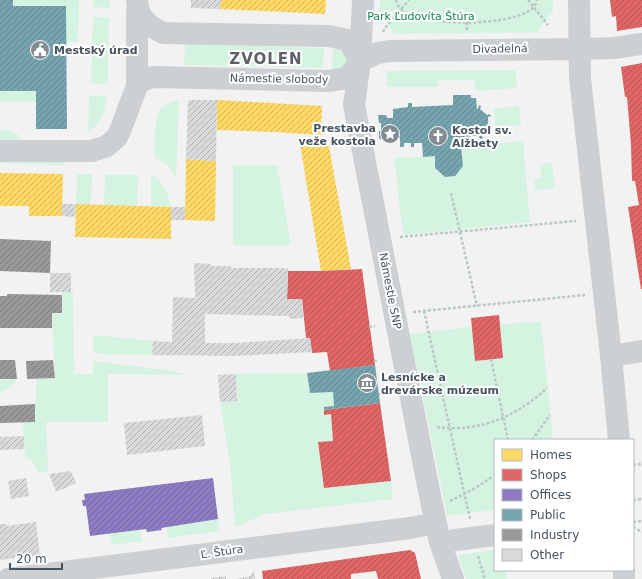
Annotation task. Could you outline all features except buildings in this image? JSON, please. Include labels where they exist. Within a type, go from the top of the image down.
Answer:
[{"type":"street","name":"Námestie SNP","points":[[363,0],[360,61],[354,105],[453,579]]},
{"type":"street","points":[[579,0],[580,78],[619,439]]},
{"type":"street","points":[[137,6],[148,25],[163,33],[329,36],[348,40],[360,61]]},
{"type":"street","points":[[0,151],[92,151],[107,146],[117,137],[137,86],[137,6]]},
{"type":"street","name":"Divadelná","points":[[360,61],[389,50],[580,49],[614,48],[642,44]]},
{"type":"street","name":"Námestie slobody","points":[[137,86],[142,81],[153,77],[328,81],[348,78],[360,61]]},
{"type":"street","points":[[611,356],[642,351]]},
{"type":"street","name":"Ľ. Štúra","points":[[8,579],[136,571],[410,528],[440,513]]},
{"type":"path","points":[[396,0],[401,10],[415,17],[435,22],[487,22],[506,19],[534,8],[537,0]]},
{"type":"path","points":[[385,28],[409,0]]},
{"type":"path","points":[[528,0],[548,25]]},
{"type":"path","points":[[451,193],[477,306]]},
{"type":"path","points":[[395,238],[596,219]]},
{"type":"path","points":[[410,312],[604,294]]},
{"type":"path","points":[[424,311],[475,538]]},
{"type":"path","points":[[369,327],[375,326]]},
{"type":"path","points":[[491,359],[508,439]]},
{"type":"path","points":[[374,360],[379,360]]},
{"type":"path","points":[[434,426],[450,428],[477,426],[504,418],[530,403],[547,388]]},
{"type":"path","points":[[379,394],[384,393]]},
{"type":"path","points":[[533,439],[550,415]]},
{"type":"path","points":[[440,513],[465,494],[494,476]]},
{"type":"green space","points":[[13,0],[79,0],[78,42],[66,42],[66,6],[13,6]]},
{"type":"green space","points":[[93,0],[110,0],[110,8],[93,7]]},
{"type":"green space","name":"Park Ľudovíta Štúra","points":[[380,0],[553,0],[553,11],[537,32],[394,34],[379,10]]},
{"type":"green space","points":[[93,17],[109,18],[108,84],[91,83]]},
{"type":"green space","points":[[185,43],[324,48],[323,68],[184,65]]},
{"type":"green space","points":[[333,43],[343,46],[349,64],[332,74]]},
{"type":"green space","points":[[515,70],[517,88],[475,91],[475,80],[438,80],[438,87],[387,87],[387,71]]},
{"type":"green space","points":[[0,91],[36,91],[36,102],[0,101]]},
{"type":"green space","points":[[89,96],[106,96],[104,113],[88,134]]},
{"type":"green space","points":[[179,99],[176,178],[168,166],[155,158],[155,133],[156,120],[160,110],[166,105]]},
{"type":"green space","points":[[519,106],[521,125],[495,127],[494,109]]},
{"type":"green space","points":[[0,130],[14,132],[23,144],[0,143]]},
{"type":"green space","points":[[523,141],[530,222],[403,235],[394,158],[435,156],[435,168],[445,177],[455,176],[463,166],[461,147]]},
{"type":"green space","points":[[0,159],[63,161],[63,165],[0,163]]},
{"type":"green space","points":[[552,163],[555,188],[535,190],[534,179],[541,178],[540,164]]},
{"type":"green space","points":[[233,165],[277,165],[291,245],[233,245]]},
{"type":"green space","points":[[77,174],[92,174],[91,205],[76,204]]},
{"type":"green space","points":[[105,175],[138,175],[137,206],[104,205]]},
{"type":"green space","points":[[151,175],[159,180],[165,188],[171,207],[151,206]]},
{"type":"green space","points":[[62,292],[73,292],[74,374],[93,374],[93,361],[174,371],[186,375],[108,374],[108,422],[46,422],[48,471],[38,473],[34,464],[25,456],[23,422],[35,422],[37,379],[55,378],[52,313],[62,313]]},
{"type":"green space","points":[[541,322],[553,439],[494,439],[494,510],[447,516],[410,334],[472,327],[475,361],[503,358],[500,324]]},
{"type":"green space","points":[[93,335],[153,341],[152,355],[107,355],[93,352]]},
{"type":"green space","points":[[307,373],[310,393],[333,392],[334,406],[324,407],[324,415],[331,414],[333,441],[318,443],[324,488],[391,481],[393,499],[265,514],[235,527],[230,464],[220,402],[237,401],[236,374]]},
{"type":"green space","points":[[17,379],[14,384],[0,392],[0,380]]},
{"type":"green space","points":[[218,519],[219,531],[168,538],[167,527]]},
{"type":"green space","points":[[140,530],[142,541],[112,545],[110,534]]},
{"type":"green space","points":[[494,550],[494,571],[505,571],[507,579],[466,579],[458,555]]},
{"type":"place","name":"Mestský úrad","points":[[40,50]]},
{"type":"place","name":"Prestavba veže kostola","points":[[390,134]]},
{"type":"place","name":"Kostol sv. Alžbety","points":[[438,136]]},
{"type":"place","name":"Lesnícke a drevárske múzeum","points":[[367,383]]},
{"type":"district","name":"ZVOLEN","points":[[266,59]]}]
